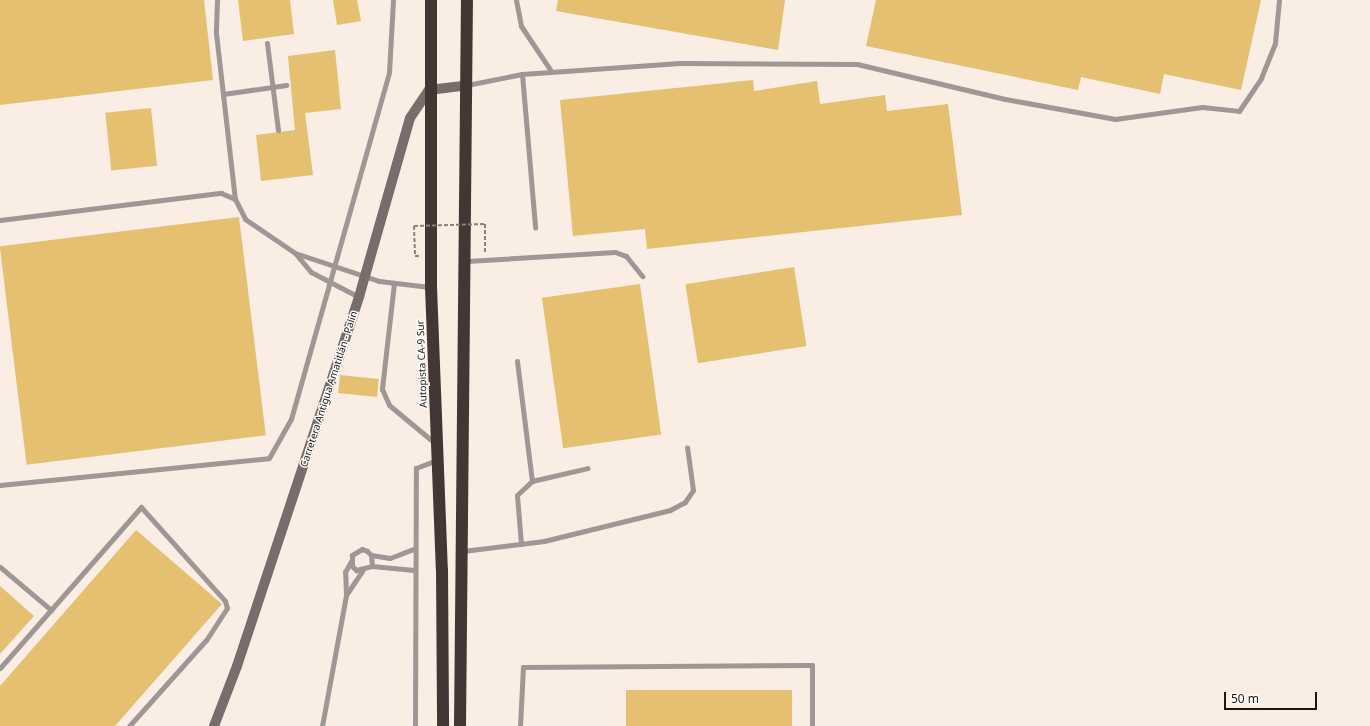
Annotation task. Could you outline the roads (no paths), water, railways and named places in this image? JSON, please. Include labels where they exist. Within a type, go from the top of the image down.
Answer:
[{"type":"highway","name":"Autopista CA-9 Sur","points":[[431,0],[429,90],[431,287],[438,459],[443,726]]},
{"type":"highway","points":[[460,726],[467,261],[467,0]]},
{"type":"main road","points":[[429,90],[467,85]]},
{"type":"main road","name":"Carretera Antigua Amatitlán - Palín","points":[[214,726],[237,666],[359,297],[410,118],[429,90]]},
{"type":"lane","points":[[217,0],[216,33],[235,199],[245,219],[296,253],[336,265],[365,276],[394,283],[431,287]]},
{"type":"lane","points":[[0,485],[269,458],[291,419],[331,285],[364,150],[389,72],[393,0]]},
{"type":"lane","points":[[516,0],[521,26],[551,71]]},
{"type":"lane","points":[[467,85],[522,74],[551,71],[680,63],[857,64],[1005,99],[1115,119],[1202,107],[1239,110],[1261,78],[1275,43],[1279,0]]},
{"type":"lane","points":[[267,43],[278,130]]},
{"type":"lane","points":[[522,74],[535,227]]},
{"type":"lane","points":[[223,94],[286,85]]},
{"type":"lane","points":[[0,220],[220,193],[235,199]]},
{"type":"lane","points":[[467,261],[615,252],[626,256],[642,276]]},
{"type":"lane","points":[[296,253],[311,272],[331,285],[359,297]]},
{"type":"lane","points":[[394,283],[382,389],[389,405],[437,445]]},
{"type":"lane","points":[[517,361],[532,481]]},
{"type":"lane","points":[[463,551],[521,544],[670,510],[685,502],[693,490],[687,447]]},
{"type":"lane","points":[[415,726],[414,549],[416,468],[438,459]]},
{"type":"lane","points":[[521,544],[517,495],[532,481],[588,468]]},
{"type":"lane","points":[[0,668],[141,507],[225,601],[227,608],[223,620],[129,726]]},
{"type":"lane","points":[[322,726],[346,594],[345,572],[351,561],[352,555],[362,549],[372,555],[390,558],[414,549]]},
{"type":"lane","points":[[372,555],[372,566]]},
{"type":"lane","points":[[351,561],[352,566],[362,571]]},
{"type":"lane","points":[[346,594],[362,571],[372,566],[414,570]]},
{"type":"lane","points":[[0,567],[51,610]]},
{"type":"lane","points":[[520,726],[523,667],[812,665],[812,726]]}]
